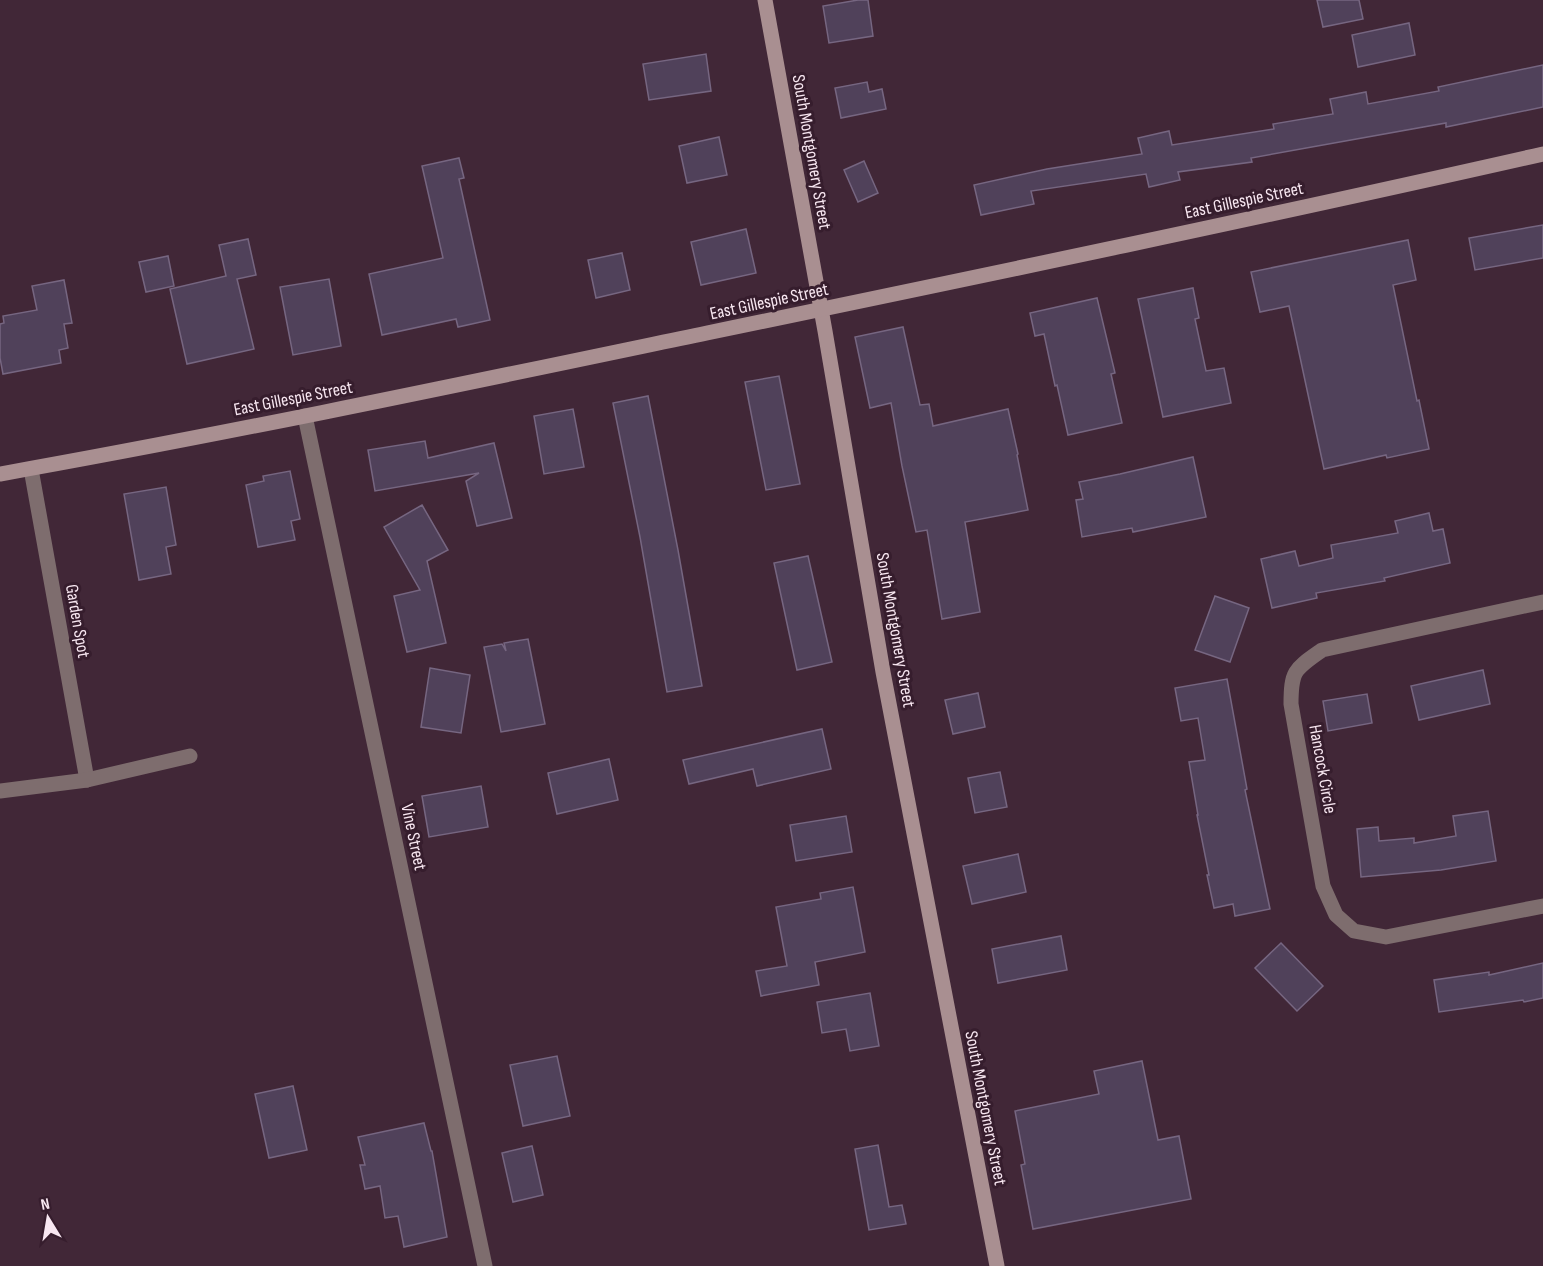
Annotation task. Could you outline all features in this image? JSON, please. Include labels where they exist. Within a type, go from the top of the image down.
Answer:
[{"type":"street","name":"South Montgomery Street","points":[[765,0],[883,672],[997,1266]]},
{"type":"street","name":"East Gillespie Street","points":[[0,474],[305,416],[821,310],[1543,154]]},
{"type":"street","name":"Vine Street","points":[[305,416],[484,1266]]},
{"type":"street","name":"Garden Spot","points":[[31,469],[87,780]]},
{"type":"street","name":"Hancock Circle","points":[[1543,602],[1322,650],[1300,665],[1291,681],[1291,704],[1323,886],[1336,915],[1354,931],[1386,937],[1543,906]]},
{"type":"street","points":[[0,791],[87,780],[190,756]]},
{"type":"building","points":[[868,0],[873,36],[829,43],[823,6]]},
{"type":"building","points":[[1317,0],[1359,0],[1363,19],[1323,27]]},
{"type":"building","points":[[1409,23],[1415,55],[1358,67],[1352,35]]},
{"type":"building","points":[[706,54],[711,91],[649,100],[643,64]]},
{"type":"building","points":[[1543,65],[1543,107],[1446,127],[1446,123],[1251,158],[1252,162],[1178,172],[1180,180],[1149,187],[1146,174],[1031,191],[1034,204],[981,215],[974,185],[1047,169],[1142,154],[1138,138],[1169,131],[1172,145],[1274,129],[1273,124],[1333,114],[1330,99],[1366,92],[1368,104],[1439,91],[1438,87]]},
{"type":"building","points":[[867,82],[869,92],[882,89],[886,109],[841,118],[835,88]]},
{"type":"building","points":[[719,137],[727,175],[687,183],[679,146]]},
{"type":"building","points":[[459,158],[464,178],[459,179],[490,320],[458,327],[456,319],[382,335],[369,274],[443,258],[422,166]]},
{"type":"building","points":[[864,161],[878,193],[858,202],[844,170]]},
{"type":"building","points":[[1543,225],[1543,258],[1475,270],[1469,238]]},
{"type":"building","points":[[746,229],[756,273],[701,285],[691,242]]},
{"type":"building","points":[[248,239],[256,275],[237,279],[254,349],[187,364],[170,289],[226,276],[219,245]]},
{"type":"building","points":[[1408,240],[1416,280],[1393,285],[1429,449],[1387,458],[1386,455],[1324,469],[1289,306],[1260,312],[1251,272]]},
{"type":"building","points":[[622,253],[630,290],[596,298],[588,260]]},
{"type":"building","points":[[168,256],[174,286],[146,292],[139,262]]},
{"type":"building","points":[[329,279],[341,346],[293,355],[280,287]]},
{"type":"building","points":[[64,280],[72,323],[64,324],[68,348],[59,350],[61,363],[3,374],[0,358],[0,324],[4,323],[3,316],[37,310],[32,286]]},
{"type":"building","points":[[1193,288],[1199,318],[1195,319],[1206,371],[1224,368],[1231,403],[1163,417],[1138,299]]},
{"type":"building","points":[[1097,298],[1115,373],[1111,374],[1122,423],[1068,435],[1044,334],[1035,336],[1030,313]]},
{"type":"building","points":[[903,327],[920,405],[929,404],[933,426],[1008,409],[1028,510],[965,522],[980,612],[942,619],[927,530],[916,532],[891,403],[870,408],[855,337]]},
{"type":"building","points":[[779,376],[800,484],[766,490],[745,382]]},
{"type":"building","points":[[648,396],[702,686],[667,692],[640,537],[613,403]]},
{"type":"building","points":[[573,409],[584,467],[544,474],[534,416]]},
{"type":"building","points":[[425,441],[428,458],[494,443],[512,518],[477,526],[466,481],[479,473],[375,491],[368,450]]},
{"type":"building","points":[[1193,457],[1206,517],[1133,532],[1132,528],[1082,537],[1076,500],[1083,499],[1079,482]]},
{"type":"building","points":[[290,471],[300,519],[291,521],[295,540],[258,547],[246,485],[264,481],[263,476]]},
{"type":"building","points":[[166,487],[176,545],[166,547],[171,574],[139,580],[124,494]]},
{"type":"building","points":[[422,505],[448,550],[427,561],[446,643],[407,652],[394,596],[420,590],[384,527]]},
{"type":"building","points":[[1429,513],[1433,531],[1443,529],[1450,563],[1384,578],[1385,581],[1316,593],[1317,598],[1272,608],[1261,559],[1295,551],[1299,566],[1333,558],[1331,545],[1398,533],[1395,521]]},
{"type":"building","points":[[808,556],[832,662],[797,670],[774,563]]},
{"type":"building","points":[[1215,596],[1249,608],[1230,662],[1195,650]]},
{"type":"building","points":[[528,639],[545,724],[501,732],[484,647],[502,644],[506,651],[504,643]]},
{"type":"building","points":[[430,668],[470,675],[461,733],[421,727]]},
{"type":"building","points":[[1483,670],[1490,704],[1419,720],[1411,686]]},
{"type":"building","points":[[1227,679],[1247,789],[1245,790],[1270,909],[1235,916],[1233,904],[1214,908],[1189,762],[1205,760],[1198,718],[1181,721],[1175,688]]},
{"type":"building","points":[[978,693],[985,727],[953,734],[945,700]]},
{"type":"building","points":[[1367,694],[1372,723],[1328,731],[1323,701]]},
{"type":"building","points":[[822,729],[831,769],[757,786],[753,769],[689,784],[683,760]]},
{"type":"building","points":[[609,759],[618,800],[557,814],[548,773]]},
{"type":"building","points":[[1000,772],[1007,807],[975,813],[968,778]]},
{"type":"building","points":[[481,786],[488,827],[429,837],[422,796]]},
{"type":"building","points":[[1488,811],[1496,861],[1441,870],[1361,877],[1357,829],[1378,827],[1379,841],[1414,838],[1414,843],[1456,836],[1453,816]]},
{"type":"building","points":[[846,816],[852,852],[796,861],[790,825]]},
{"type":"building","points":[[1018,854],[1026,892],[972,904],[963,866]]},
{"type":"building","points":[[853,887],[865,952],[815,962],[819,985],[761,996],[756,971],[787,966],[776,907],[821,899],[820,893]]},
{"type":"building","points":[[1061,936],[1067,970],[998,983],[992,949]]},
{"type":"building","points":[[1281,943],[1323,986],[1297,1011],[1255,968]]},
{"type":"building","points":[[1543,963],[1543,998],[1439,1012],[1434,980],[1489,972],[1489,975]]},
{"type":"building","points":[[870,993],[879,1046],[850,1051],[846,1029],[822,1033],[817,1002]]},
{"type":"building","points":[[557,1056],[570,1116],[523,1126],[510,1065]]},
{"type":"building","points":[[1142,1061],[1158,1140],[1179,1136],[1191,1199],[1033,1229],[1021,1165],[1025,1164],[1015,1111],[1099,1094],[1094,1071]]},
{"type":"building","points":[[293,1086],[307,1150],[269,1158],[255,1094]]},
{"type":"building","points":[[424,1123],[432,1151],[447,1237],[404,1247],[398,1216],[385,1218],[380,1186],[365,1189],[360,1165],[365,1165],[358,1137]]},
{"type":"building","points":[[878,1145],[889,1207],[902,1205],[906,1224],[869,1230],[855,1149]]},
{"type":"building","points":[[532,1146],[543,1195],[513,1202],[502,1153]]}]
